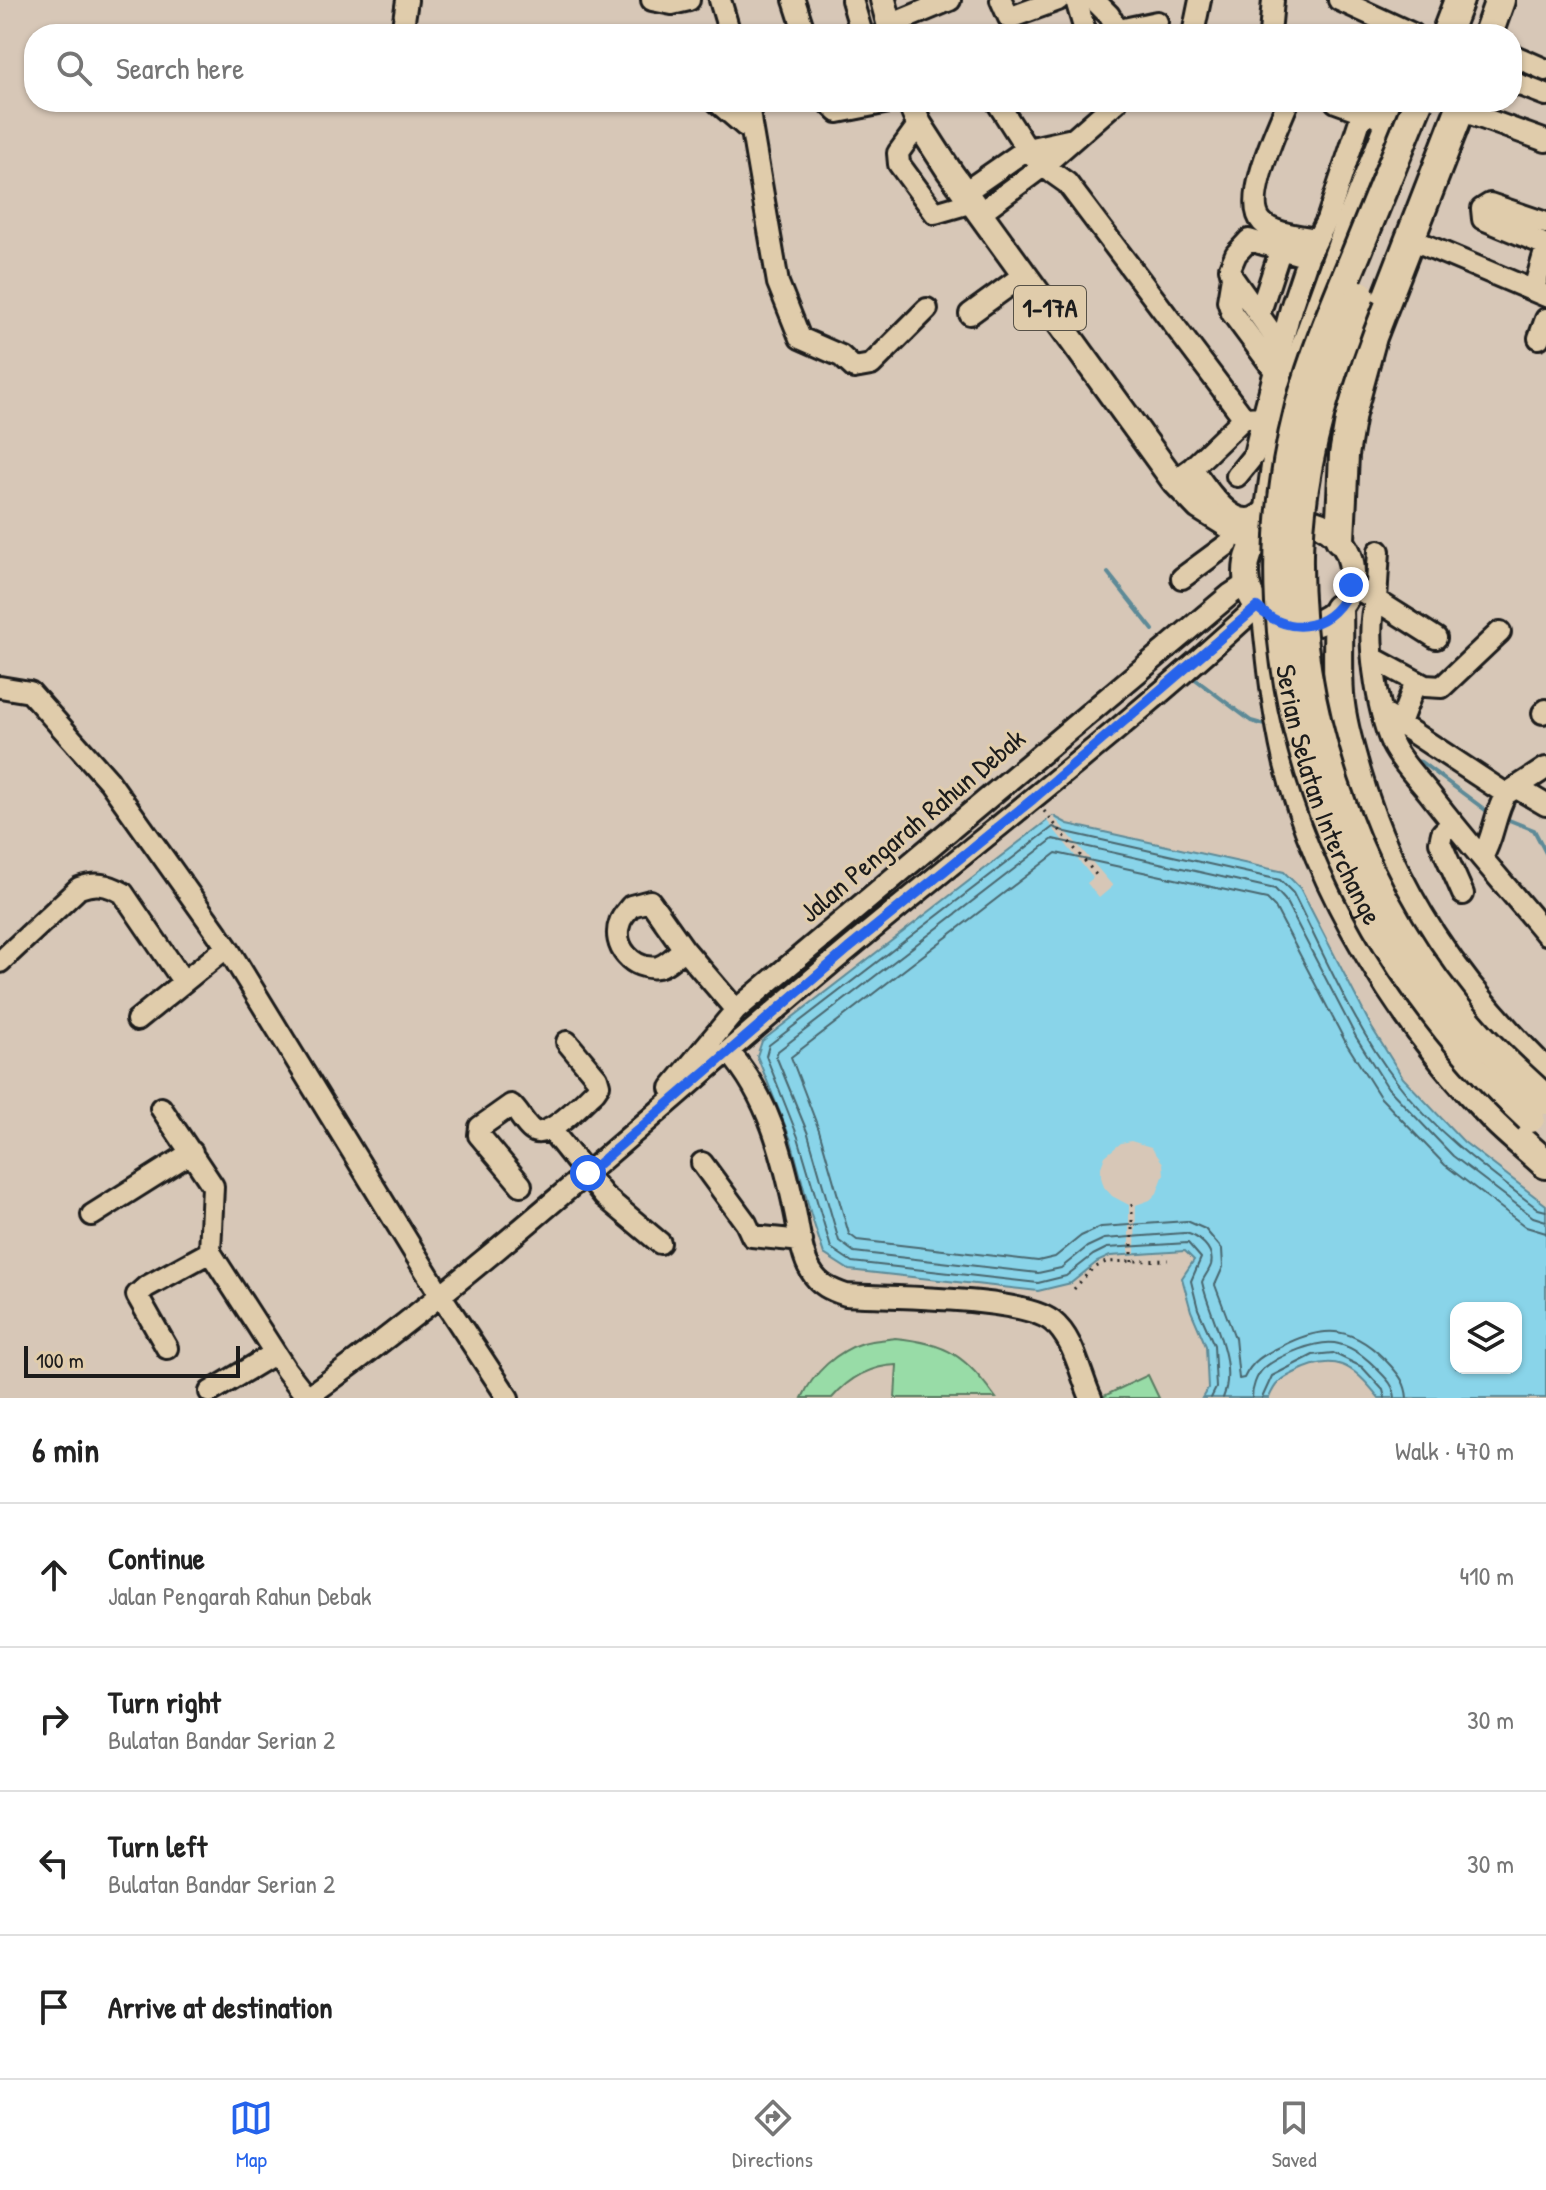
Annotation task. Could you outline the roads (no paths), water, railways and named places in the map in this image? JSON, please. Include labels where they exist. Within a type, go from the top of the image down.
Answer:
[{"type":"highway","points":[[1432,24],[1441,0]]},
{"type":"highway","points":[[1450,24],[1459,0]]},
{"type":"highway","points":[[1470,24],[1479,0]]},
{"type":"highway","points":[[1492,24],[1500,0]]},
{"type":"highway","points":[[1263,526],[1282,425],[1339,222],[1395,112]]},
{"type":"highway","name":"Serian Selatan Interchange","points":[[1414,112],[1335,305],[1300,407],[1279,546],[1284,660],[1293,712],[1326,821],[1372,918],[1430,1008],[1511,1100],[1542,1113]]},
{"type":"highway","name":"Serian Selatan Interchange","points":[[1451,112],[1352,315],[1316,430],[1305,488],[1298,552],[1301,624],[1309,691],[1324,751],[1343,809],[1389,908],[1454,1005],[1542,1113]]},
{"type":"highway","points":[[1340,539],[1341,483],[1351,414],[1372,337],[1411,239],[1452,112]]},
{"type":"highway","points":[[1345,597],[1339,695],[1346,733],[1370,818],[1422,922],[1476,1000],[1546,1074]]},
{"type":"highway","points":[[1262,611],[1289,762],[1328,874],[1357,931],[1389,984],[1444,1060],[1496,1119],[1546,1164]]},
{"type":"highway","points":[[1277,708],[1286,689],[1299,680],[1316,680],[1339,695]]},
{"type":"main road","points":[[883,0],[889,24]]},
{"type":"main road","name":"1-17A","points":[[914,113],[1025,274],[1183,474],[1199,507],[1228,544],[1246,575],[1262,611]]},
{"type":"main road","name":"1-17A","points":[[1199,507],[1263,526]]},
{"type":"main road","points":[[1246,575],[1263,526],[1288,520],[1317,522],[1330,529],[1340,539],[1351,561],[1345,597],[1325,619],[1309,625],[1292,626],[1262,611]]},
{"type":"street","points":[[403,24],[407,0]]},
{"type":"street","points":[[652,0],[672,4],[689,0]]},
{"type":"street","points":[[714,24],[720,0],[727,24]]},
{"type":"street","points":[[794,0],[802,24]]},
{"type":"street","points":[[852,0],[859,24]]},
{"type":"street","points":[[903,24],[950,0]]},
{"type":"street","points":[[1009,17],[1058,0]]},
{"type":"street","points":[[1076,0],[1083,24]]},
{"type":"street","points":[[1094,0],[1115,24]]},
{"type":"street","points":[[1195,24],[1200,0]]},
{"type":"street","points":[[1271,24],[1273,0]]},
{"type":"street","points":[[1339,0],[1376,7],[1399,24]]},
{"type":"street","points":[[1150,24],[1157,22]]},
{"type":"street","points":[[1522,59],[1546,70]]},
{"type":"street","points":[[1522,86],[1546,95]]},
{"type":"street","points":[[727,112],[739,123],[751,125]]},
{"type":"street","points":[[751,112],[778,283],[800,338],[841,356],[854,368],[871,365],[927,309]]},
{"type":"street","points":[[1003,112],[1027,149],[1043,166],[1067,183],[1254,417]]},
{"type":"street","points":[[914,113],[898,153],[899,164],[935,213],[973,202],[1043,166],[1105,112]]},
{"type":"street","points":[[1284,112],[1260,179],[1255,197],[1256,210],[1261,221],[1271,228],[1312,248]]},
{"type":"street","points":[[1237,476],[1254,455],[1254,417],[1275,371],[1312,248],[1339,222],[1363,112]]},
{"type":"street","points":[[1472,112],[1546,141]]},
{"type":"street","points":[[973,202],[1027,149],[1077,138]]},
{"type":"street","points":[[1411,239],[1540,292],[1546,247],[1483,219],[1482,209],[1490,204],[1546,223]]},
{"type":"street","points":[[1275,371],[1232,313],[1228,301],[1232,277],[1230,268],[1236,254],[1249,240],[1281,248],[1312,248]]},
{"type":"street","points":[[1259,315],[1281,248]]},
{"type":"street","points":[[970,314],[1025,274]]},
{"type":"street","points":[[1232,277],[1281,346]]},
{"type":"street","points":[[1254,417],[1183,474],[1238,517],[1263,526]]},
{"type":"street","points":[[1182,578],[1228,544]]},
{"type":"street","points":[[1379,551],[1376,600],[1371,613],[1373,658],[1392,718],[1393,745],[1452,823],[1546,934]]},
{"type":"street","name":"Jalan Pengarah Rahun Debak","points":[[635,1130],[736,1010],[1219,604],[1246,575]]},
{"type":"street","points":[[1345,597],[1376,600],[1436,638]]},
{"type":"street","name":"Jalan Pengarah Rahun Debak","points":[[306,1397],[441,1296],[848,949],[1033,799],[1227,635],[1262,611]]},
{"type":"street","points":[[1373,658],[1435,689],[1442,687],[1500,632]]},
{"type":"street","points":[[1392,718],[1416,681]]},
{"type":"street","points":[[0,687],[30,692],[109,781],[227,947],[441,1296],[508,1398]]},
{"type":"street","points":[[1392,718],[1507,796],[1544,800]]},
{"type":"street","points":[[1482,857],[1507,796],[1544,771]]},
{"type":"street","points":[[1452,823],[1442,833],[1440,842],[1463,894]]},
{"type":"street","points":[[0,962],[79,888],[92,884],[109,885],[123,893],[183,981]]},
{"type":"street","points":[[137,1020],[227,947]]},
{"type":"street","points":[[684,949],[736,1010]]},
{"type":"street","points":[[521,1185],[479,1135],[480,1127],[511,1105],[533,1131],[541,1133],[551,1130],[599,1085],[597,1078],[567,1042]]},
{"type":"street","points":[[729,1052],[746,1072],[770,1119],[810,1271],[825,1288],[846,1295],[993,1303],[1034,1311],[1053,1322],[1066,1337],[1091,1398]]},
{"type":"street","points":[[161,1108],[213,1186],[210,1252],[306,1397]]},
{"type":"street","points":[[551,1130],[604,1196],[660,1243]]},
{"type":"street","points":[[92,1215],[192,1152]]},
{"type":"street","points":[[702,1163],[752,1236],[802,1241]]},
{"type":"street","points":[[167,1348],[137,1295],[210,1252]]},
{"type":"street","points":[[210,1392],[275,1353]]},
{"type":"water","points":[[1053,816],[1068,824],[1284,872],[1300,888],[1372,1028],[1403,1078],[1464,1142],[1546,1205],[1546,1398],[1379,1398],[1351,1370],[1342,1365],[1321,1363],[1285,1378],[1276,1385],[1269,1398],[1202,1398],[1208,1388],[1206,1346],[1191,1311],[1182,1278],[1194,1260],[1185,1251],[1110,1256],[1097,1262],[1071,1283],[1038,1291],[849,1270],[824,1254],[791,1140],[757,1056],[762,1041]]},
{"type":"waterway","points":[[1108,573],[1153,630]]},
{"type":"waterway","points":[[1195,679],[1251,721],[1269,726]]},
{"type":"waterway","points":[[1411,760],[1421,762],[1492,815]]},
{"type":"waterway","points":[[1504,818],[1534,830],[1546,853]]}]
